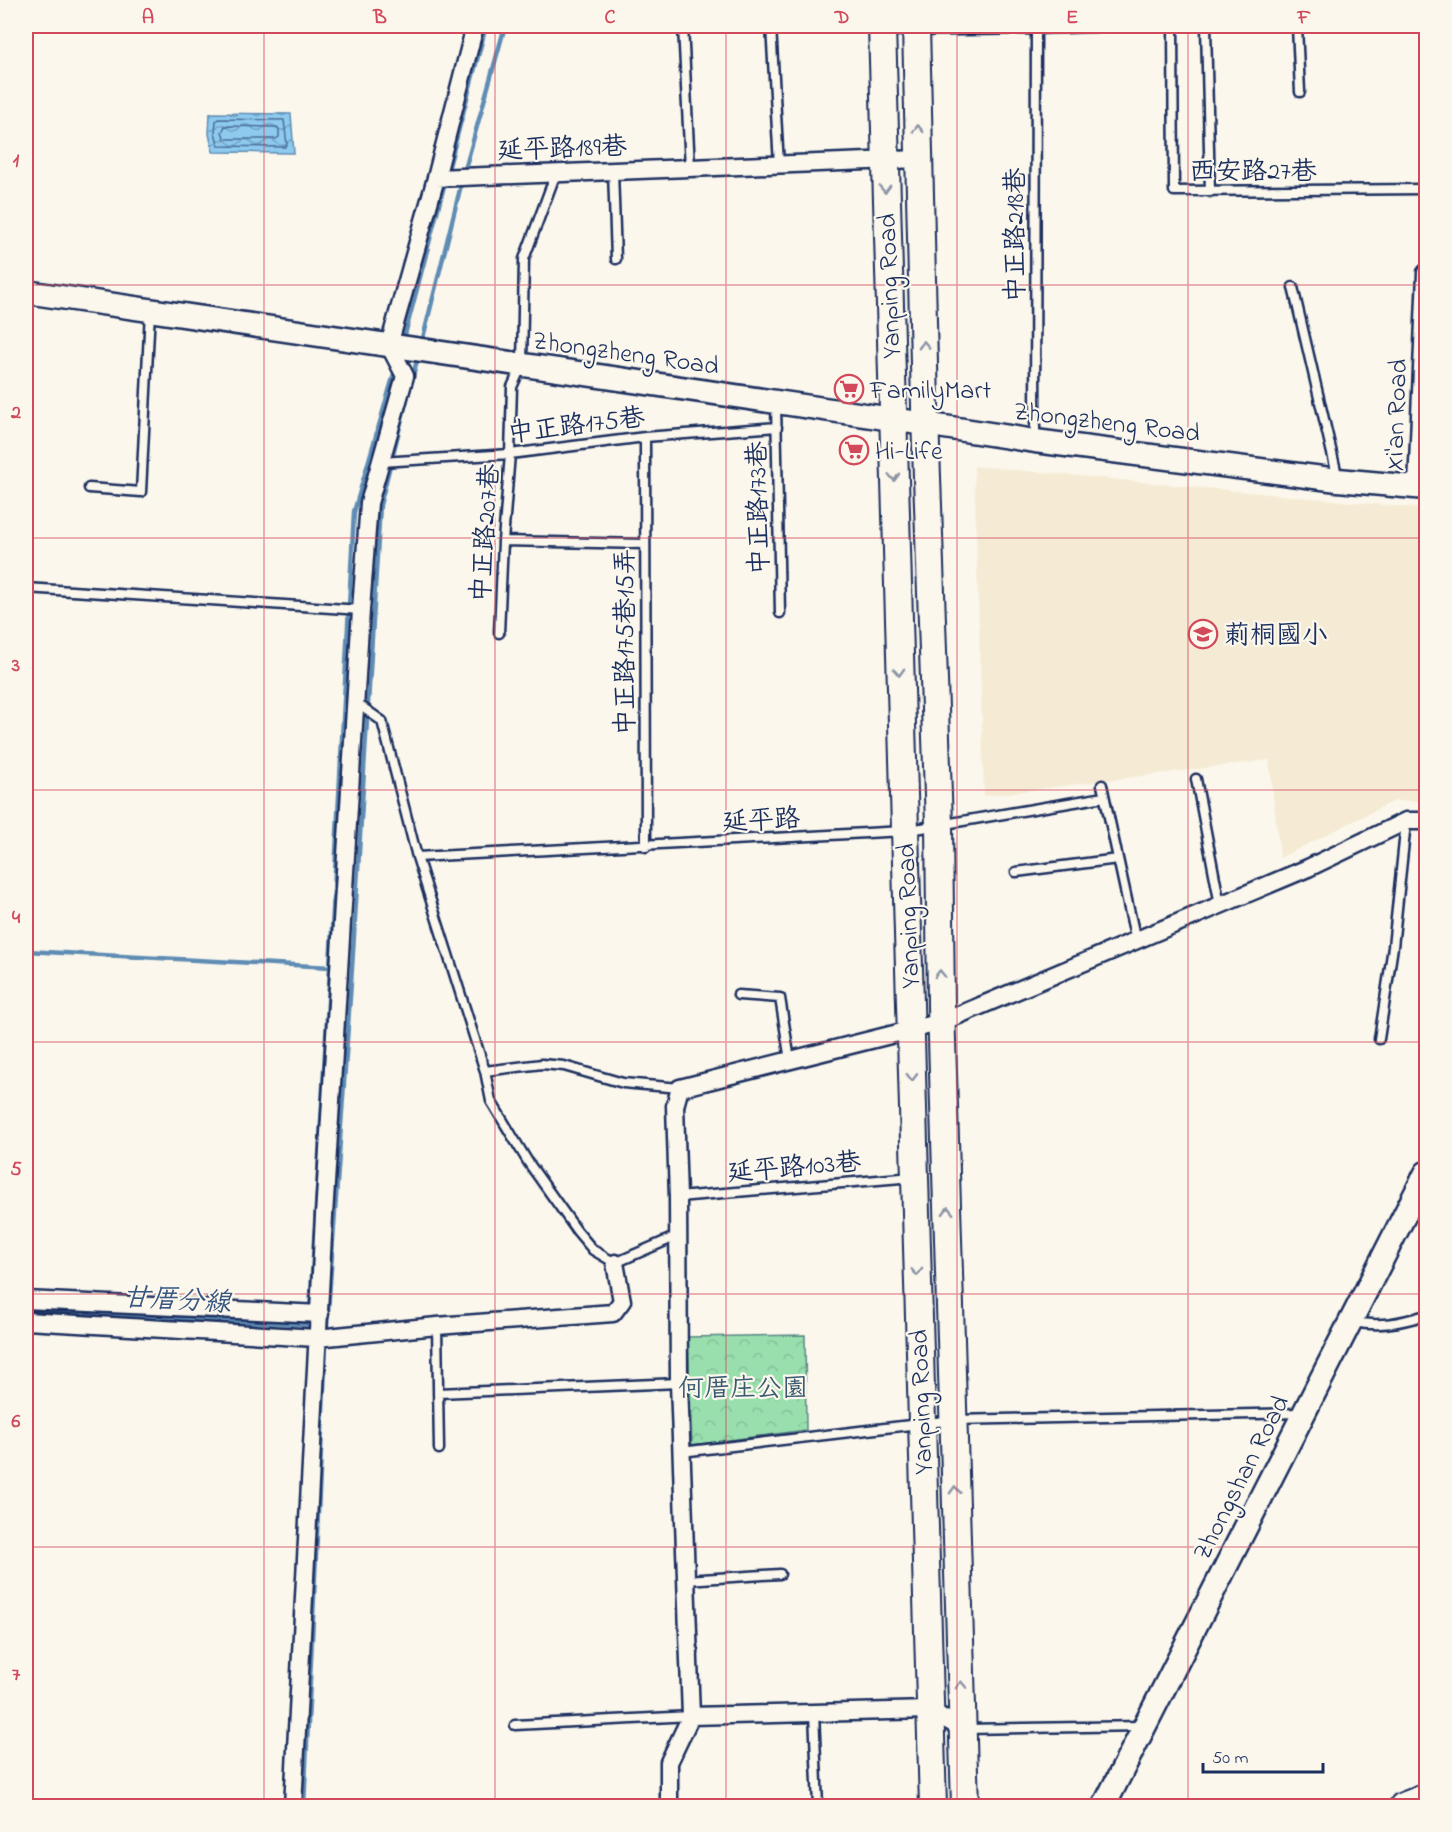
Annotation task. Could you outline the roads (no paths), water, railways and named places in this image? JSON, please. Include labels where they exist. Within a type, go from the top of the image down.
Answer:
[{"type":"main road","name":"Yanping Road","points":[[882,28],[884,161],[933,1806]]},
{"type":"main road","name":"Yanping Road","points":[[916,28],[965,1806]]},
{"type":"main road","points":[[1403,1806],[1426,1797]]},
{"type":"street","points":[[293,1806],[324,1216],[369,503],[405,376],[389,345],[436,178],[475,26]]},
{"type":"street","name":"延平路189巷","points":[[436,178],[919,159]]},
{"type":"street","name":"Xi'an Road","points":[[1422,487],[1426,273]]},
{"type":"street","name":"Zhongzheng Road","points":[[26,292],[776,403],[892,418],[1035,441],[1338,480],[1422,487]]},
{"type":"street","points":[[669,1806],[669,1762],[691,1716],[679,1383],[675,1106],[680,1088],[942,1022],[1308,868],[1406,821],[1426,821]]},
{"type":"street","name":"Zhongshan Road","points":[[1104,1806],[1426,1173]]},
{"type":"street","points":[[26,1321],[317,1338],[437,1326],[613,1313],[622,1301],[615,1263]]},
{"type":"street","points":[[26,1300],[320,1314]]},
{"type":"street","points":[[691,1716],[929,1710],[963,1728]]},
{"type":"lane","points":[[683,26],[690,168]]},
{"type":"lane","points":[[771,26],[779,165]]},
{"type":"lane","points":[[882,28],[1121,26]]},
{"type":"lane","name":"西安路27巷","points":[[1173,26],[1174,191],[1426,189]]},
{"type":"lane","points":[[1206,26],[1210,192]]},
{"type":"lane","points":[[1297,26],[1300,93]]},
{"type":"lane","name":"中正路218巷","points":[[1035,441],[1036,28]]},
{"type":"lane","points":[[613,171],[616,259]]},
{"type":"lane","name":"中正路207巷","points":[[499,633],[512,387],[522,365],[524,259],[556,173]]},
{"type":"lane","points":[[1293,287],[1338,480]]},
{"type":"lane","points":[[89,488],[141,492],[150,310]]},
{"type":"lane","name":"中正路173巷","points":[[776,403],[780,613]]},
{"type":"lane","name":"中正路175巷","points":[[381,462],[510,453],[645,437],[777,427]]},
{"type":"lane","name":"中正路175巷15弄","points":[[645,437],[646,847]]},
{"type":"lane","points":[[503,541],[645,544]]},
{"type":"lane","points":[[26,588],[361,610]]},
{"type":"lane","points":[[355,702],[382,720],[417,857],[485,1071],[491,1101],[528,1162],[593,1250],[615,1263],[677,1236]]},
{"type":"lane","points":[[1196,779],[1220,905]]},
{"type":"lane","points":[[1102,785],[1136,941]]},
{"type":"lane","name":"延平路","points":[[417,857],[646,847],[904,831],[1104,797]]},
{"type":"lane","points":[[1379,1039],[1393,947],[1406,821]]},
{"type":"lane","points":[[1016,872],[1118,859]]},
{"type":"lane","points":[[738,995],[780,999],[790,1060]]},
{"type":"lane","points":[[485,1071],[542,1064],[564,1066],[623,1083],[680,1088]]},
{"type":"lane","name":"延平路103巷","points":[[678,1197],[914,1177]]},
{"type":"lane","points":[[1352,1322],[1376,1326],[1402,1323],[1426,1316]]},
{"type":"lane","points":[[437,1326],[439,1449]]},
{"type":"lane","points":[[438,1393],[679,1383]]},
{"type":"lane","points":[[681,1452],[953,1420],[1305,1413]]},
{"type":"lane","points":[[686,1580],[780,1574]]},
{"type":"lane","points":[[814,1713],[818,1806]]},
{"type":"lane","points":[[514,1725],[691,1716]]},
{"type":"lane","points":[[963,1728],[1143,1726]]},
{"type":"water","points":[[210,113],[291,114],[294,153],[213,152],[209,134]]},
{"type":"waterway","points":[[447,174],[486,26]]},
{"type":"waterway","points":[[464,173],[505,26]]},
{"type":"waterway","points":[[422,342],[462,181]]},
{"type":"waterway","points":[[403,342],[445,182]]},
{"type":"waterway","points":[[304,1806],[327,1326],[352,968],[380,505],[418,356]]},
{"type":"waterway","points":[[310,1309],[354,512],[396,367]]},
{"type":"waterway","points":[[26,951],[331,967]]},
{"type":"waterway","name":"甘厝分線","points":[[26,1310],[313,1325]]},
{"type":"place","name":"FamilyMart","points":[[849,389]]},
{"type":"place","name":"Hi-Life","points":[[854,450]]},
{"type":"place","name":"莿桐國小","points":[[1203,634]]},
{"type":"park label","name":"何厝庄公園","points":[[743,1387]]}]
